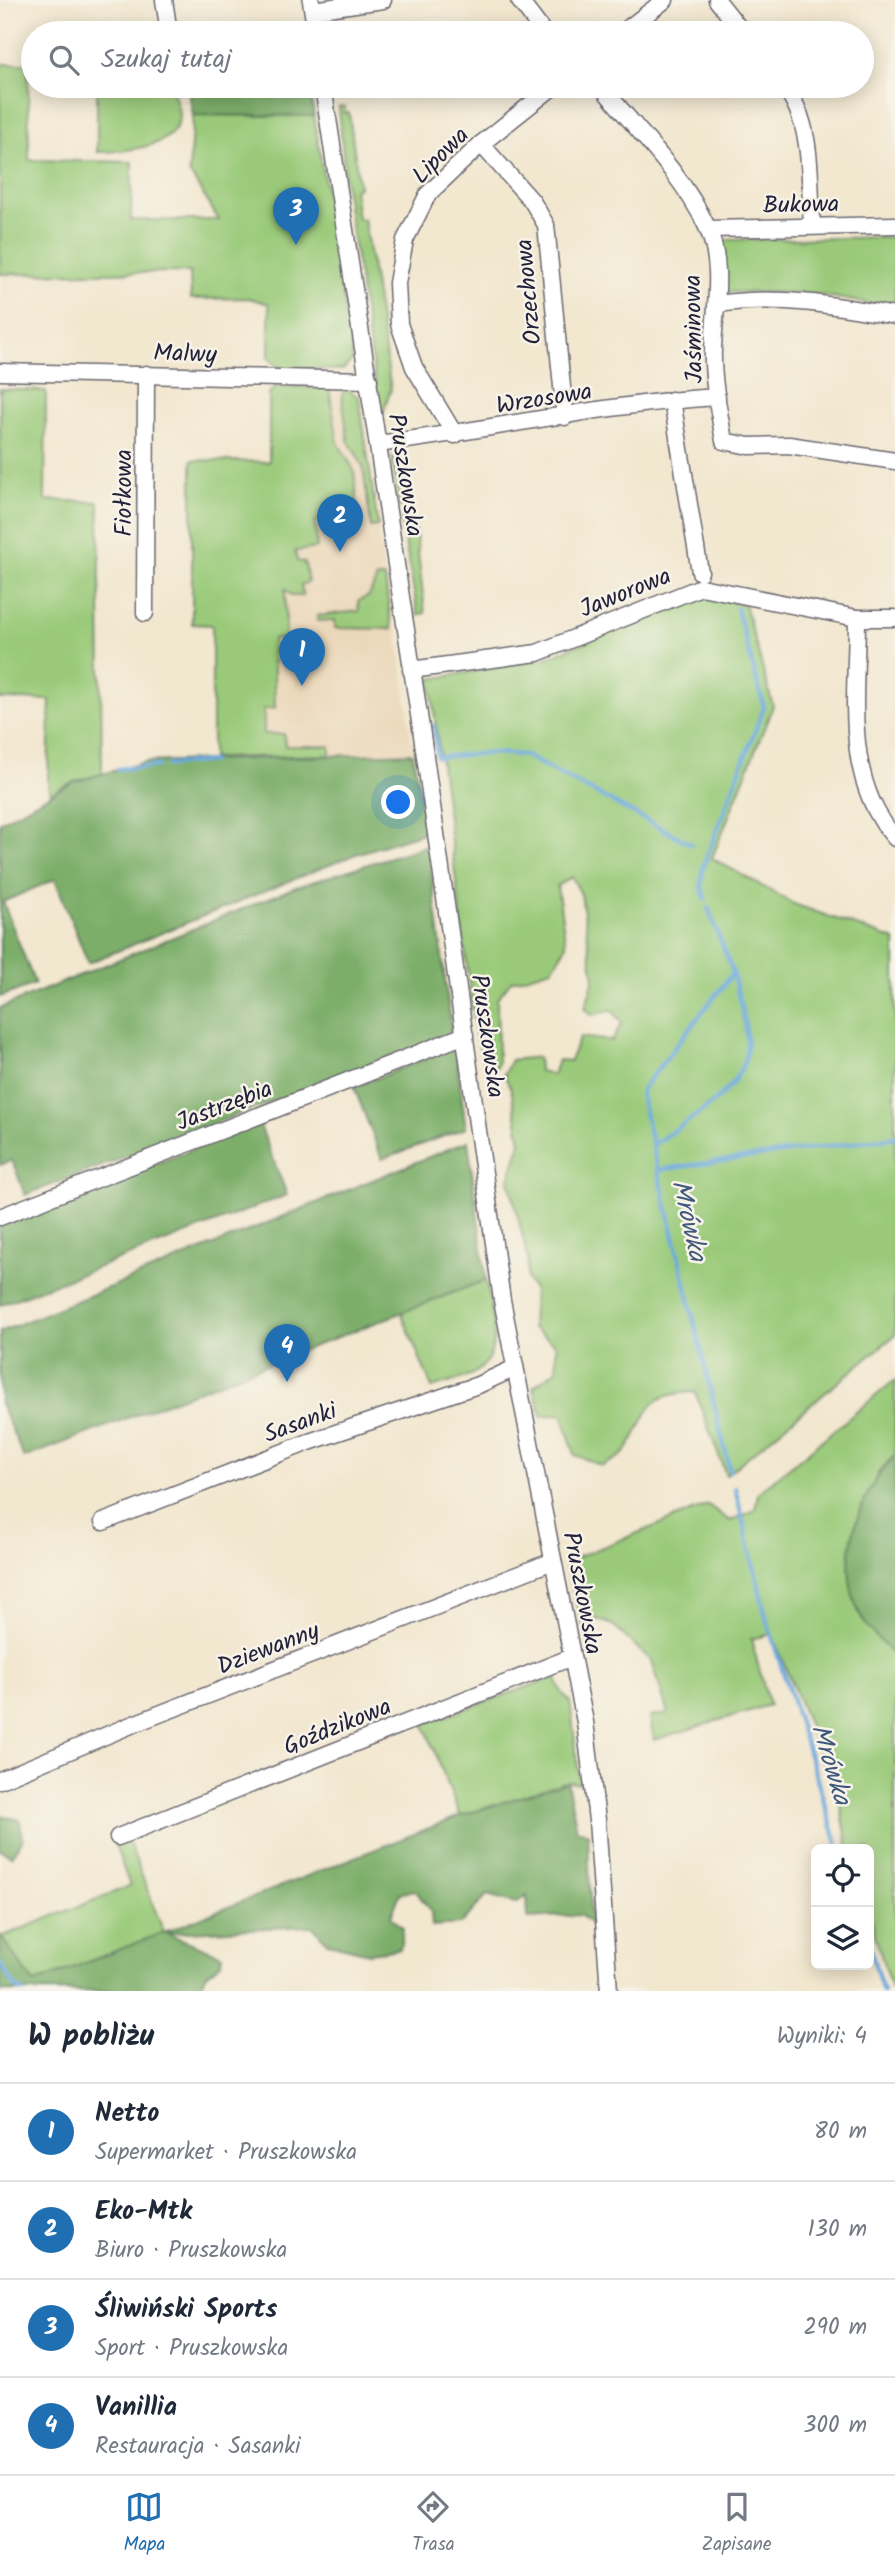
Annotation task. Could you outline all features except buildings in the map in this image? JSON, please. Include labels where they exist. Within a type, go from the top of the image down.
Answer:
[{"type":"street","points":[[164,0],[167,21]]},
{"type":"street","points":[[312,5],[383,0]]},
{"type":"street","points":[[519,0],[535,21]]},
{"type":"street","points":[[638,21],[665,0]]},
{"type":"street","points":[[717,0],[734,21]]},
{"type":"street","name":"Pruszkowska","points":[[325,98],[515,1368],[572,1657],[595,1795],[609,1991]]},
{"type":"street","name":"Lipowa","points":[[455,435],[414,367],[399,324],[397,283],[405,240],[428,194],[481,144],[539,98]]},
{"type":"street","name":"Jaśminowa","points":[[611,98],[686,191],[708,229],[715,262],[718,304],[713,351],[723,440],[750,446],[789,445],[895,461]]},
{"type":"street","points":[[791,98],[800,115],[807,143],[812,226]]},
{"type":"street","name":"Orzechowa","points":[[481,144],[532,201],[546,225],[565,417]]},
{"type":"street","name":"Bukowa","points":[[708,229],[895,225]]},
{"type":"street","points":[[718,304],[753,299],[806,300],[895,316]]},
{"type":"street","name":"Malwy","points":[[0,372],[369,380]]},
{"type":"street","name":"Fiołkowa","points":[[145,613],[146,374]]},
{"type":"street","name":"Wrzosowa","points":[[378,444],[455,435],[672,400],[717,397]]},
{"type":"street","name":"Jaworowa","points":[[672,400],[700,572]]},
{"type":"street","name":"Jaworowa","points":[[411,670],[537,653],[701,587],[857,618],[895,618]]},
{"type":"street","points":[[857,618],[858,760],[869,799],[895,838]]},
{"type":"street","name":"Jastrzębia","points":[[0,1217],[465,1035]]},
{"type":"street","name":"Sasanki","points":[[103,1522],[309,1441],[478,1385],[515,1368]]},
{"type":"street","name":"Dziewanny","points":[[0,1780],[131,1725],[553,1561]]},
{"type":"street","name":"Goździkowa","points":[[118,1837],[572,1657]]},
{"type":"shaded area","points":[[276,386],[345,388],[359,397],[392,629],[397,629],[413,753],[330,755],[330,746],[284,746],[264,734],[264,708],[275,708],[273,638],[286,638],[269,394]]},
{"type":"green space","points":[[0,64],[21,64],[21,98],[28,98],[29,160],[132,162],[131,220],[219,220],[189,172],[193,115],[314,116],[353,359],[343,370],[279,368],[269,358],[269,304],[249,298],[191,299],[190,272],[0,274]]},
{"type":"green space","points":[[97,98],[175,98],[179,118],[168,136],[145,147],[97,152]]},
{"type":"green space","points":[[190,98],[311,98],[314,116],[193,115]]},
{"type":"green space","points":[[339,107],[345,107],[345,113],[349,113],[359,187],[354,189],[358,219],[364,219],[391,389],[381,419],[346,193]]},
{"type":"green space","points":[[895,237],[895,308],[808,293],[725,292],[723,240]]},
{"type":"green space","points":[[276,386],[329,388],[338,443],[354,470],[360,529],[357,530],[354,516],[315,521],[317,548],[295,551],[297,561],[305,563],[308,583],[301,584],[303,596],[292,596],[285,589],[286,638],[273,639],[275,708],[264,709],[264,734],[284,734],[285,746],[330,746],[330,755],[212,758],[212,625],[192,624],[192,460],[269,462],[269,394]]},
{"type":"green space","points":[[345,388],[359,397],[378,526],[371,527],[363,466],[348,440],[342,396]]},
{"type":"green space","points":[[0,389],[46,391],[45,500],[99,502],[102,774],[73,782],[51,793],[48,786],[50,700],[0,699]]},
{"type":"green space","points":[[392,456],[400,466],[408,506],[399,507]]},
{"type":"green space","points":[[414,518],[425,613],[418,615],[401,519]]},
{"type":"green space","points":[[377,578],[385,578],[392,629],[335,628],[335,620],[317,621],[317,616],[359,611],[358,601],[369,596]]},
{"type":"green space","points":[[707,595],[745,605],[773,706],[712,858],[794,904],[895,940],[895,1335],[726,1475],[695,1392],[664,1397],[655,1402],[626,1451],[602,1466],[575,1455],[562,1414],[542,1416],[533,1387],[556,1370],[556,1345],[532,1327],[534,1290],[527,1279],[528,1259],[509,1180],[521,1142],[511,1089],[504,1074],[511,1060],[538,1057],[539,1071],[553,1075],[558,1060],[570,1061],[580,1037],[612,1041],[622,1023],[612,1010],[592,1015],[585,1009],[594,978],[581,894],[572,877],[557,886],[566,946],[552,969],[511,981],[497,999],[498,1062],[490,1079],[476,1036],[430,679],[544,659],[684,601]]},
{"type":"green space","points":[[413,753],[426,832],[356,854],[88,963],[55,879],[3,902],[35,984],[0,997],[0,822],[73,782],[146,762]]},
{"type":"green space","points":[[428,845],[452,1034],[25,1195],[12,1160],[0,1165],[0,1008],[296,887]]},
{"type":"green space","points":[[455,1047],[466,1128],[382,1159],[354,1087]]},
{"type":"green space","points":[[259,1123],[287,1195],[0,1305],[0,1225]]},
{"type":"green space","points":[[468,1141],[486,1280],[24,1458],[0,1403],[0,1332]]},
{"type":"green space","points":[[486,1280],[494,1327],[492,1351],[487,1361],[469,1376],[432,1388],[401,1312]]},
{"type":"green space","points":[[895,1380],[895,1455],[878,1473],[861,1618],[895,1657],[895,1991],[892,1991],[874,1932],[874,1844],[848,1844],[840,1803],[772,1634],[751,1639],[769,1705],[654,1740],[650,1717],[668,1714],[652,1661],[611,1624],[592,1618],[583,1628],[565,1562],[708,1505],[730,1521],[755,1510],[758,1493]]},
{"type":"green space","points":[[895,1455],[895,1657],[860,1615],[853,1595],[850,1552],[854,1530],[870,1490]]},
{"type":"green space","points":[[555,1677],[562,1693],[570,1701],[580,1783],[567,1782],[460,1816],[424,1724]]},
{"type":"green space","points":[[567,1782],[577,1830],[588,1833],[591,1924],[580,1915],[528,1918],[527,1895],[516,1903],[487,1895],[461,1924],[432,1926],[431,1912],[416,1891],[400,1893],[391,1917],[403,1928],[400,1949],[369,1953],[328,1943],[312,1926],[166,1933],[222,1955],[221,1963],[207,1974],[197,1991],[3,1991],[0,1987],[0,1936],[34,1983],[460,1816]]},
{"type":"green space","points":[[0,1815],[20,1820],[23,1839],[11,1856],[0,1850]]},
{"type":"green space","points":[[128,1840],[164,1933],[34,1984],[1,1937],[130,1886],[115,1845]]},
{"type":"waterway","points":[[705,899],[701,885],[703,867],[764,707],[737,609]]},
{"type":"waterway","points":[[434,726],[437,757],[495,753],[524,755],[691,844]]},
{"type":"waterway","points":[[168,765],[212,761]]},
{"type":"waterway","points":[[118,769],[158,766]]},
{"type":"waterway","points":[[658,1170],[641,1095],[643,1088],[733,973],[708,908]]},
{"type":"waterway","points":[[653,1145],[713,1102],[727,1090],[738,1075],[745,1059],[747,1042],[733,974]]},
{"type":"waterway","name":"Mrówka","points":[[730,1471],[658,1170],[895,1137]]},
{"type":"waterway","name":"Mrówka","points":[[735,1488],[767,1621],[837,1844]]},
{"type":"waterway","name":"Mrówka","points":[[874,1962],[883,1991]]},
{"type":"waterway","points":[[0,1963],[15,1986],[22,1991]]},
{"type":"place","name":"Śliwiński Sports","points":[[296,245]]},
{"type":"place","name":"Eko-Mtk","points":[[340,552]]},
{"type":"place","name":"Netto","points":[[302,686]]},
{"type":"place","name":"Vanillia","points":[[287,1382]]}]
